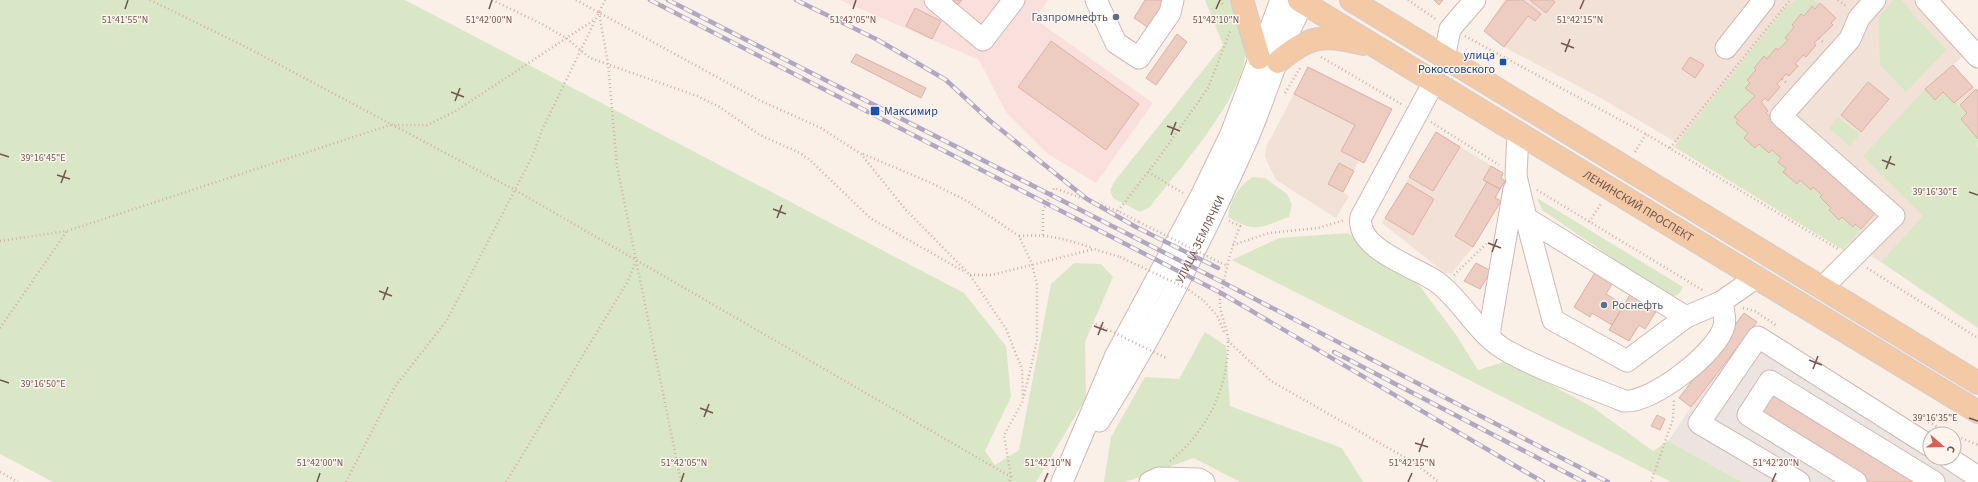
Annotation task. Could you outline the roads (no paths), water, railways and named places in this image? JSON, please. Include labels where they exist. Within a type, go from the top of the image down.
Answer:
[{"type":"main road","points":[[1242,0],[1269,60],[1304,42],[1315,39],[1339,39],[1380,49]]},
{"type":"main road","name":"ЛЕНИНСКИЙ ПРОСПЕКТ","points":[[1351,0],[1978,384]]},
{"type":"main road","name":"ЛЕНИНСКИЙ ПРОСПЕКТ","points":[[1302,1],[1978,412]]},
{"type":"street","points":[[935,0],[983,40],[1014,0]]},
{"type":"street","points":[[1096,0],[1116,43],[1139,58],[1170,13],[1173,0]]},
{"type":"street","name":"УЛИЦА ЗЕМЛЯЧКИ","points":[[1066,474],[1137,360],[1238,160],[1269,60],[1281,0]]},
{"type":"street","points":[[1444,58],[1450,29],[1475,0]]},
{"type":"street","points":[[1726,48],[1764,0]]},
{"type":"street","points":[[1822,288],[1894,216],[1781,116],[1850,39],[1859,18],[1875,0]]},
{"type":"street","points":[[1926,0],[1978,57]]},
{"type":"street","name":"УЛИЦА ЗЕМЛЯЧКИ","points":[[1269,60],[1302,1]]},
{"type":"street","points":[[1434,82],[1360,217],[1360,228],[1372,245],[1437,282],[1456,299],[1482,331],[1508,352],[1624,401],[1631,402],[1665,386],[1708,351],[1718,338],[1724,326],[1725,315],[1721,302]]},
{"type":"street","points":[[1490,338],[1490,328],[1508,232],[1516,176],[1518,132]]},
{"type":"street","points":[[1516,176],[1553,320],[1627,361],[1686,317],[1721,302],[1757,277]]},
{"type":"street","points":[[1526,218],[1686,317]]},
{"type":"street","points":[[1799,482],[1699,423],[1758,338],[1922,441]]},
{"type":"street","points":[[1856,482],[1748,415],[1770,381],[1934,482]]},
{"type":"street","points":[[1961,466],[1978,477]]},
{"type":"street","points":[[1150,482],[1159,478],[1199,479],[1204,482]]},
{"type":"railway","points":[[650,0],[1221,293],[1543,482]]},
{"type":"railway","points":[[668,0],[1224,283],[1608,482]]},
{"type":"railway","points":[[796,0],[878,40],[946,80],[989,120],[1087,199],[1136,227],[1218,268]]},
{"type":"railway","points":[[1334,352],[1584,482]]},
{"type":"place","name":"Газпромнефть","points":[[1116,17]]},
{"type":"place","name":"улица Рокоссовского","points":[[1503,62]]},
{"type":"place","name":"Максимир","points":[[875,111]]},
{"type":"place","name":"Роснефть","points":[[1604,305]]}]
